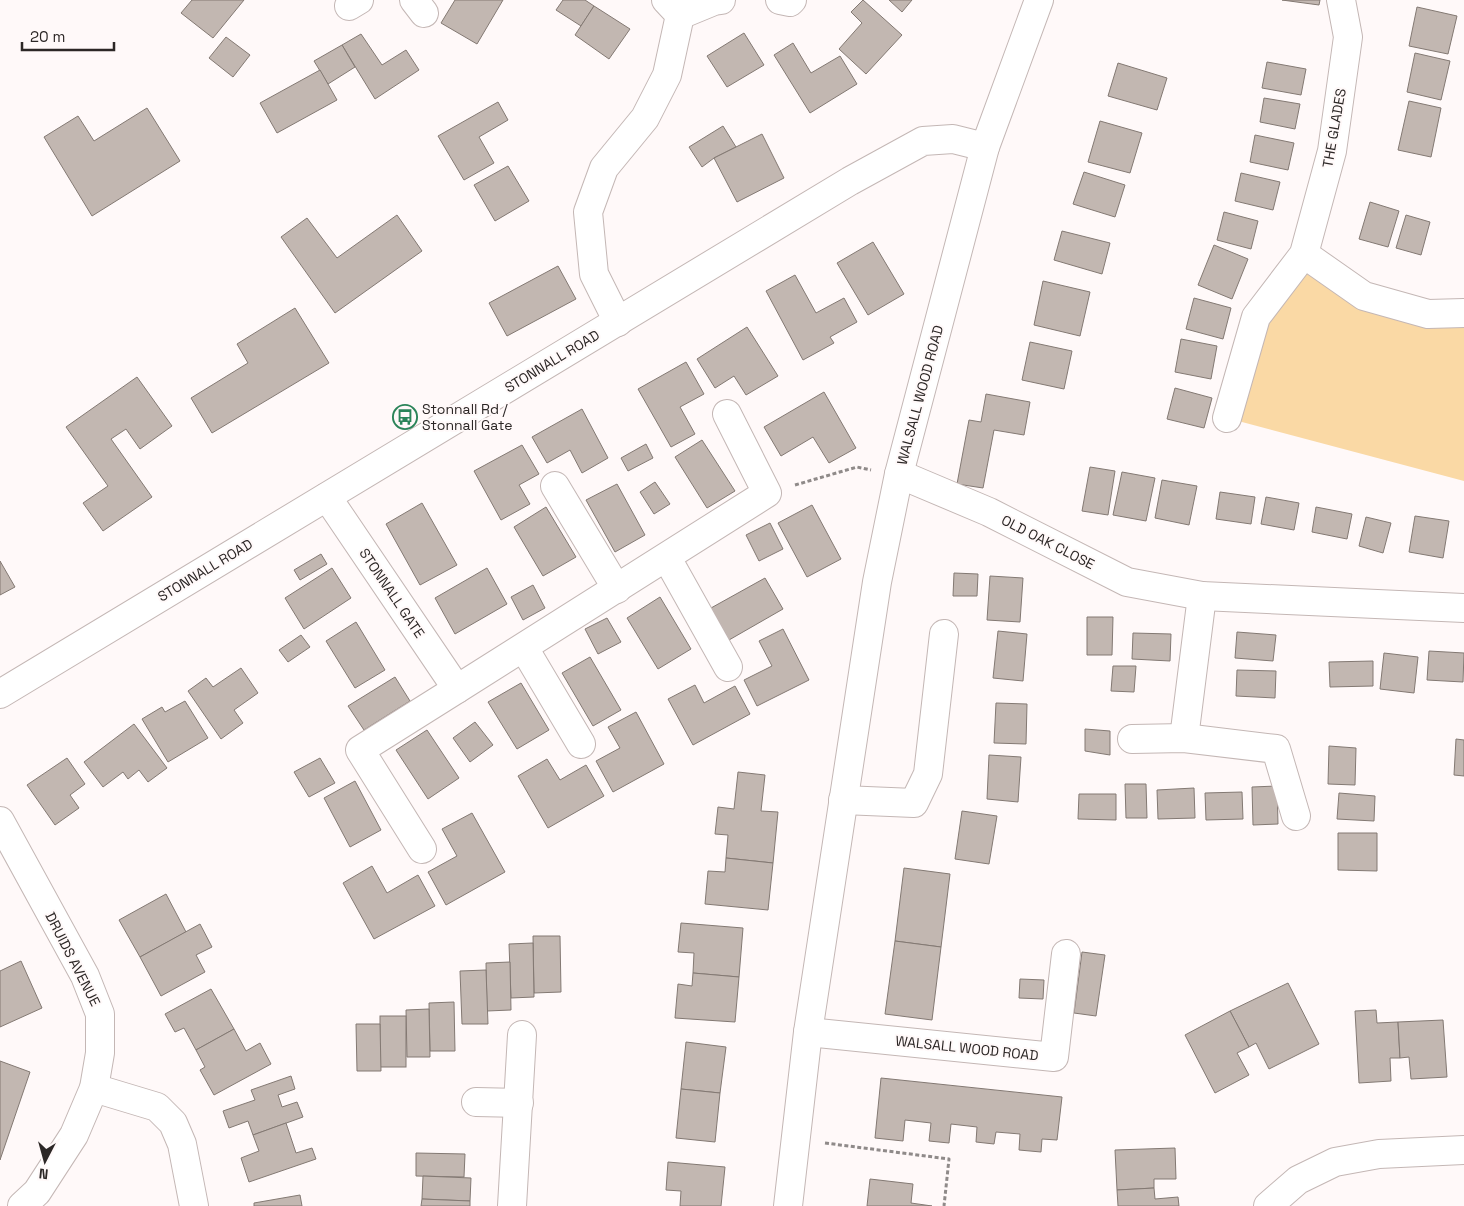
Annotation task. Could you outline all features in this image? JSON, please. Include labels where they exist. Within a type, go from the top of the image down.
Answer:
[{"type":"street","points":[[618,322],[594,274],[588,212],[604,168],[646,118],[667,75],[673,8],[721,0]]},
{"type":"street","name":"WALSALL WOOD ROAD","points":[[788,1206],[808,1032],[876,582],[899,474],[985,147],[1039,0]]},
{"type":"street","name":"THE GLADES","points":[[1226,418],[1256,317],[1304,254],[1332,151],[1348,37],[1341,0]]},
{"type":"street","name":"STONNALL ROAD","points":[[0,694],[850,181],[923,141],[953,139],[985,147]]},
{"type":"street","points":[[1304,254],[1364,296],[1428,314],[1464,312]]},
{"type":"street","points":[[422,849],[360,750],[667,558],[767,493],[727,414]]},
{"type":"street","name":"OLD OAK CLOSE","points":[[899,474],[988,512],[1127,582],[1202,596],[1464,608]]},
{"type":"street","points":[[555,486],[617,589]]},
{"type":"street","name":"STONNALL GATE","points":[[327,496],[458,689]]},
{"type":"street","points":[[667,558],[728,667]]},
{"type":"street","points":[[1184,738],[1202,596]]},
{"type":"street","points":[[843,800],[914,803],[928,774],[944,634]]},
{"type":"street","points":[[524,648],[581,744]]},
{"type":"street","points":[[1132,739],[1184,738],[1276,749],[1296,816]]},
{"type":"street","name":"DRUIDS AVENUE","points":[[0,821],[85,976],[100,1014],[100,1053],[94,1088],[74,1135],[37,1192],[22,1206]]},
{"type":"street","name":"WALSALL WOOD ROAD","points":[[808,1032],[1054,1057],[1066,954]]},
{"type":"street","points":[[512,1206],[522,1035]]},
{"type":"street","points":[[94,1088],[157,1107],[173,1123],[182,1144],[194,1206]]},
{"type":"street","points":[[476,1102],[519,1103]]},
{"type":"street","points":[[1268,1206],[1298,1180],[1335,1162],[1379,1154],[1464,1150]]},
{"type":"path","points":[[767,493],[857,467],[899,474]]},
{"type":"path","points":[[795,1140],[949,1159],[944,1206]]},
{"type":"shaded area","points":[[1304,254],[1365,296],[1464,313],[1464,481],[1227,418],[1256,317]]},
{"type":"building","points":[[192,0],[244,0],[213,38],[181,13]]},
{"type":"building","points":[[455,0],[503,0],[477,44],[441,23]]},
{"type":"building","points":[[563,0],[585,0],[594,6],[581,26],[556,10]]},
{"type":"building","points":[[863,0],[902,35],[866,74],[839,49],[862,23],[851,12]]},
{"type":"building","points":[[889,0],[912,0],[902,12]]},
{"type":"building","points":[[1282,0],[1320,0],[1319,5]]},
{"type":"building","points":[[594,6],[630,29],[609,59],[575,35]]},
{"type":"building","points":[[1417,7],[1457,16],[1448,54],[1409,46]]},
{"type":"building","points":[[744,33],[764,65],[727,87],[707,56]]},
{"type":"building","points":[[361,34],[382,65],[406,50],[419,70],[375,99],[342,45]]},
{"type":"building","points":[[226,37],[250,55],[233,77],[209,58]]},
{"type":"building","points":[[793,43],[811,73],[840,56],[857,84],[810,113],[774,55]]},
{"type":"building","points":[[342,45],[355,67],[328,84],[314,61]]},
{"type":"building","points":[[1415,53],[1450,61],[1441,100],[1407,92]]},
{"type":"building","points":[[1267,62],[1306,69],[1301,95],[1262,88]]},
{"type":"building","points":[[1118,63],[1167,78],[1157,110],[1108,96]]},
{"type":"building","points":[[320,70],[337,100],[277,133],[260,103]]},
{"type":"building","points":[[1264,98],[1300,104],[1295,129],[1260,122]]},
{"type":"building","points":[[1409,101],[1441,108],[1431,157],[1398,150]]},
{"type":"building","points":[[498,102],[508,120],[479,137],[494,163],[464,180],[438,136]]},
{"type":"building","points":[[147,108],[180,161],[92,216],[44,137],[78,116],[94,141]]},
{"type":"building","points":[[1100,121],[1142,133],[1130,173],[1088,162]]},
{"type":"building","points":[[723,126],[736,147],[714,158],[702,167],[689,147]]},
{"type":"building","points":[[762,134],[784,178],[737,202],[714,158]]},
{"type":"building","points":[[1255,135],[1294,143],[1288,170],[1250,162]]},
{"type":"building","points":[[508,166],[529,201],[495,221],[474,185]]},
{"type":"building","points":[[1084,172],[1125,185],[1115,217],[1073,204]]},
{"type":"building","points":[[1241,173],[1280,182],[1273,210],[1235,201]]},
{"type":"building","points":[[1370,202],[1399,211],[1388,247],[1359,239]]},
{"type":"building","points":[[1224,212],[1258,221],[1251,249],[1217,240]]},
{"type":"building","points":[[397,215],[422,251],[335,313],[281,237],[307,218],[337,258]]},
{"type":"building","points":[[1406,215],[1430,222],[1421,255],[1396,248]]},
{"type":"building","points":[[1062,231],[1110,243],[1102,274],[1054,260]]},
{"type":"building","points":[[873,242],[904,294],[868,315],[837,263]]},
{"type":"building","points":[[1214,245],[1248,259],[1232,299],[1198,285]]},
{"type":"building","points":[[558,266],[576,299],[507,336],[489,303]]},
{"type":"building","points":[[795,275],[816,313],[844,298],[857,322],[830,337],[834,343],[803,360],[766,291]]},
{"type":"building","points":[[1043,281],[1090,292],[1080,336],[1034,325]]},
{"type":"building","points":[[1194,298],[1231,308],[1223,339],[1186,329]]},
{"type":"building","points":[[295,308],[329,363],[212,433],[191,398],[248,363],[237,344]]},
{"type":"building","points":[[747,327],[778,376],[746,395],[734,376],[715,388],[697,359]]},
{"type":"building","points":[[1181,339],[1217,346],[1211,379],[1175,372]]},
{"type":"building","points":[[1030,342],[1072,351],[1064,389],[1022,380]]},
{"type":"building","points":[[686,362],[704,394],[680,407],[695,434],[671,447],[638,389]]},
{"type":"building","points":[[137,377],[172,426],[140,449],[126,429],[111,439],[152,497],[103,531],[83,503],[108,486],[66,427]]},
{"type":"building","points":[[1175,388],[1212,398],[1204,428],[1167,419]]},
{"type":"building","points":[[824,392],[856,448],[829,463],[813,437],[781,456],[764,427]]},
{"type":"building","points":[[986,394],[1030,402],[1024,435],[994,430],[983,488],[957,484],[969,420],[981,422]]},
{"type":"building","points":[[582,409],[608,458],[582,473],[570,450],[547,463],[532,437]]},
{"type":"building","points":[[702,440],[735,491],[707,508],[675,457]]},
{"type":"building","points":[[646,444],[653,458],[628,471],[621,458]]},
{"type":"building","points":[[522,445],[539,474],[519,485],[530,504],[501,520],[474,471]]},
{"type":"building","points":[[1090,467],[1115,471],[1108,515],[1082,511]]},
{"type":"building","points":[[1122,472],[1155,478],[1146,521],[1113,515]]},
{"type":"building","points":[[1162,480],[1197,486],[1189,525],[1155,518]]},
{"type":"building","points":[[655,482],[670,504],[654,514],[640,492]]},
{"type":"building","points":[[617,484],[645,535],[615,552],[586,500]]},
{"type":"building","points":[[1220,492],[1255,497],[1251,524],[1216,519]]},
{"type":"building","points":[[1266,497],[1299,503],[1294,530],[1261,524]]},
{"type":"building","points":[[422,503],[457,565],[420,585],[386,524]]},
{"type":"building","points":[[812,505],[841,559],[807,577],[778,523]]},
{"type":"building","points":[[546,507],[576,557],[543,576],[514,527]]},
{"type":"building","points":[[1316,507],[1352,514],[1347,539],[1312,532]]},
{"type":"building","points":[[1415,516],[1449,521],[1443,558],[1409,552]]},
{"type":"building","points":[[1366,517],[1391,523],[1383,553],[1359,546]]},
{"type":"building","points":[[770,523],[783,549],[759,561],[746,535]]},
{"type":"building","points":[[321,554],[327,564],[300,580],[294,570]]},
{"type":"building","points":[[0,561],[15,587],[0,595]]},
{"type":"building","points":[[332,568],[351,598],[304,629],[285,598]]},
{"type":"building","points":[[487,568],[507,604],[455,634],[435,598]]},
{"type":"building","points":[[954,573],[978,574],[977,596],[953,596]]},
{"type":"building","points":[[990,576],[1023,578],[1020,622],[987,620]]},
{"type":"building","points":[[765,578],[783,609],[729,640],[711,608]]},
{"type":"building","points":[[533,585],[545,608],[523,620],[511,597]]},
{"type":"building","points":[[660,597],[691,649],[658,669],[627,618]]},
{"type":"building","points":[[1087,617],[1113,617],[1112,655],[1087,655]]},
{"type":"building","points":[[607,618],[621,642],[598,654],[585,629]]},
{"type":"building","points":[[356,622],[385,670],[355,688],[326,641]]},
{"type":"building","points":[[783,629],[809,680],[757,706],[744,680],[772,666],[759,641]]},
{"type":"building","points":[[998,631],[1027,634],[1023,681],[993,678]]},
{"type":"building","points":[[1237,632],[1276,635],[1273,661],[1235,658]]},
{"type":"building","points":[[1133,633],[1171,634],[1170,661],[1132,659]]},
{"type":"building","points":[[301,635],[310,647],[288,662],[279,650]]},
{"type":"building","points":[[1429,651],[1464,653],[1463,682],[1427,680]]},
{"type":"building","points":[[1384,653],[1418,657],[1414,693],[1380,689]]},
{"type":"building","points":[[590,657],[621,710],[593,726],[562,673]]},
{"type":"building","points":[[1373,661],[1373,686],[1330,687],[1329,662]]},
{"type":"building","points":[[1113,666],[1136,666],[1134,692],[1111,691]]},
{"type":"building","points":[[241,668],[258,693],[234,710],[243,723],[221,739],[188,691],[206,678],[213,687]]},
{"type":"building","points":[[1237,670],[1276,671],[1275,698],[1236,696]]},
{"type":"building","points":[[395,677],[410,701],[364,730],[348,706]]},
{"type":"building","points":[[521,683],[549,730],[517,749],[488,702]]},
{"type":"building","points":[[695,685],[704,703],[735,686],[750,714],[693,745],[668,699]]},
{"type":"building","points":[[185,701],[208,738],[168,762],[142,719],[162,707],[165,712]]},
{"type":"building","points":[[996,703],[1027,704],[1026,744],[994,743]]},
{"type":"building","points":[[636,712],[664,764],[613,792],[596,761],[620,748],[608,727]]},
{"type":"building","points":[[475,722],[493,745],[470,762],[453,738]]},
{"type":"building","points":[[134,724],[167,768],[148,782],[139,770],[128,779],[123,772],[103,787],[84,762]]},
{"type":"building","points":[[1085,729],[1110,731],[1110,755],[1085,751]]},
{"type":"building","points":[[427,730],[459,778],[428,799],[396,750]]},
{"type":"building","points":[[1456,739],[1464,740],[1464,776],[1454,775]]},
{"type":"building","points":[[1329,746],[1356,748],[1355,785],[1328,784]]},
{"type":"building","points":[[989,755],[1021,757],[1018,802],[987,799]]},
{"type":"building","points":[[67,758],[85,784],[70,795],[79,808],[55,825],[27,785]]},
{"type":"building","points":[[320,758],[335,783],[309,797],[294,772]]},
{"type":"building","points":[[547,759],[560,780],[586,765],[604,796],[548,828],[518,776]]},
{"type":"building","points":[[738,772],[765,775],[761,811],[778,812],[773,863],[726,858],[728,835],[715,834],[718,807],[734,809]]},
{"type":"building","points":[[355,781],[381,830],[350,847],[324,798]]},
{"type":"building","points":[[1125,784],[1146,784],[1147,818],[1126,818]]},
{"type":"building","points":[[1277,786],[1278,824],[1253,825],[1252,787]]},
{"type":"building","points":[[1194,788],[1195,818],[1158,819],[1157,790]]},
{"type":"building","points":[[1242,792],[1243,819],[1206,820],[1205,793]]},
{"type":"building","points":[[1339,793],[1375,796],[1374,821],[1337,819]]},
{"type":"building","points":[[1079,794],[1116,794],[1116,820],[1078,819]]},
{"type":"building","points":[[962,811],[997,816],[989,864],[955,859]]},
{"type":"building","points":[[472,813],[505,872],[446,905],[428,872],[457,856],[442,829]]},
{"type":"building","points":[[1338,833],[1377,833],[1377,871],[1338,870]]},
{"type":"building","points":[[726,858],[773,863],[768,910],[705,904],[708,871],[725,872]]},
{"type":"building","points":[[372,866],[387,893],[418,875],[435,906],[374,939],[343,883]]},
{"type":"building","points":[[904,868],[950,874],[941,947],[895,941]]},
{"type":"building","points":[[166,894],[186,932],[140,957],[119,920]]},
{"type":"building","points":[[681,923],[743,928],[739,977],[693,973],[694,953],[678,952]]},
{"type":"building","points":[[200,924],[212,947],[196,955],[205,972],[161,996],[140,957]]},
{"type":"building","points":[[533,936],[560,936],[561,992],[534,993]]},
{"type":"building","points":[[895,941],[941,947],[932,1020],[885,1014]]},
{"type":"building","points":[[533,943],[534,997],[511,998],[509,944]]},
{"type":"building","points":[[1082,952],[1105,955],[1096,1016],[1074,1013]]},
{"type":"building","points":[[21,961],[42,1008],[0,1027],[0,971]]},
{"type":"building","points":[[510,962],[511,1010],[487,1011],[486,963]]},
{"type":"building","points":[[486,970],[488,1024],[462,1024],[460,971]]},
{"type":"building","points":[[693,973],[739,977],[735,1022],[675,1018],[678,984],[692,986]]},
{"type":"building","points":[[1020,979],[1044,980],[1043,999],[1019,998]]},
{"type":"building","points":[[1288,983],[1319,1044],[1269,1069],[1256,1043],[1249,1047],[1230,1011]]},
{"type":"building","points":[[211,989],[234,1029],[196,1050],[184,1028],[175,1032],[165,1014]]},
{"type":"building","points":[[454,1002],[455,1051],[430,1051],[429,1003]]},
{"type":"building","points":[[429,1009],[430,1057],[407,1057],[406,1010]]},
{"type":"building","points":[[1376,1010],[1377,1023],[1398,1022],[1400,1058],[1390,1058],[1391,1081],[1359,1083],[1355,1011]]},
{"type":"building","points":[[1230,1011],[1249,1047],[1237,1053],[1249,1075],[1215,1093],[1185,1035]]},
{"type":"building","points":[[380,1016],[406,1016],[406,1067],[380,1067]]},
{"type":"building","points":[[1443,1020],[1447,1077],[1411,1079],[1409,1057],[1400,1058],[1398,1022]]},
{"type":"building","points":[[356,1024],[380,1024],[381,1071],[357,1071]]},
{"type":"building","points":[[234,1029],[246,1051],[260,1043],[271,1064],[214,1095],[200,1070],[205,1067],[196,1050]]},
{"type":"building","points":[[686,1042],[726,1047],[720,1093],[681,1089]]},
{"type":"building","points":[[0,1061],[30,1072],[0,1160]]},
{"type":"building","points":[[291,1076],[295,1089],[278,1095],[282,1107],[297,1102],[303,1117],[253,1135],[248,1121],[229,1128],[223,1111],[255,1100],[251,1090]]},
{"type":"building","points":[[881,1078],[1062,1097],[1057,1140],[1042,1139],[1041,1152],[1019,1150],[1020,1134],[996,1132],[994,1144],[976,1142],[977,1127],[951,1124],[949,1143],[929,1141],[931,1123],[905,1120],[903,1141],[875,1138]]},
{"type":"building","points":[[681,1089],[720,1093],[715,1142],[676,1138]]},
{"type":"building","points":[[286,1123],[296,1153],[312,1148],[316,1159],[249,1182],[241,1158],[259,1151],[253,1135]]},
{"type":"building","points":[[1175,1148],[1176,1179],[1154,1179],[1154,1188],[1117,1190],[1115,1150]]},
{"type":"building","points":[[416,1153],[465,1154],[464,1177],[416,1176]]},
{"type":"building","points":[[668,1162],[725,1167],[721,1206],[680,1206],[681,1191],[666,1190]]},
{"type":"building","points":[[423,1176],[471,1178],[470,1201],[422,1199]]},
{"type":"building","points":[[870,1179],[913,1184],[911,1203],[932,1206],[867,1206]]},
{"type":"building","points":[[1154,1188],[1155,1199],[1178,1197],[1179,1206],[1118,1206],[1117,1190]]},
{"type":"building","points":[[300,1195],[302,1206],[254,1206],[254,1203]]},
{"type":"building","points":[[422,1199],[470,1201],[470,1206],[421,1206]]},
{"type":"place","name":"Stonnall Rd / Stonnall Gate","points":[[405,417]]}]
